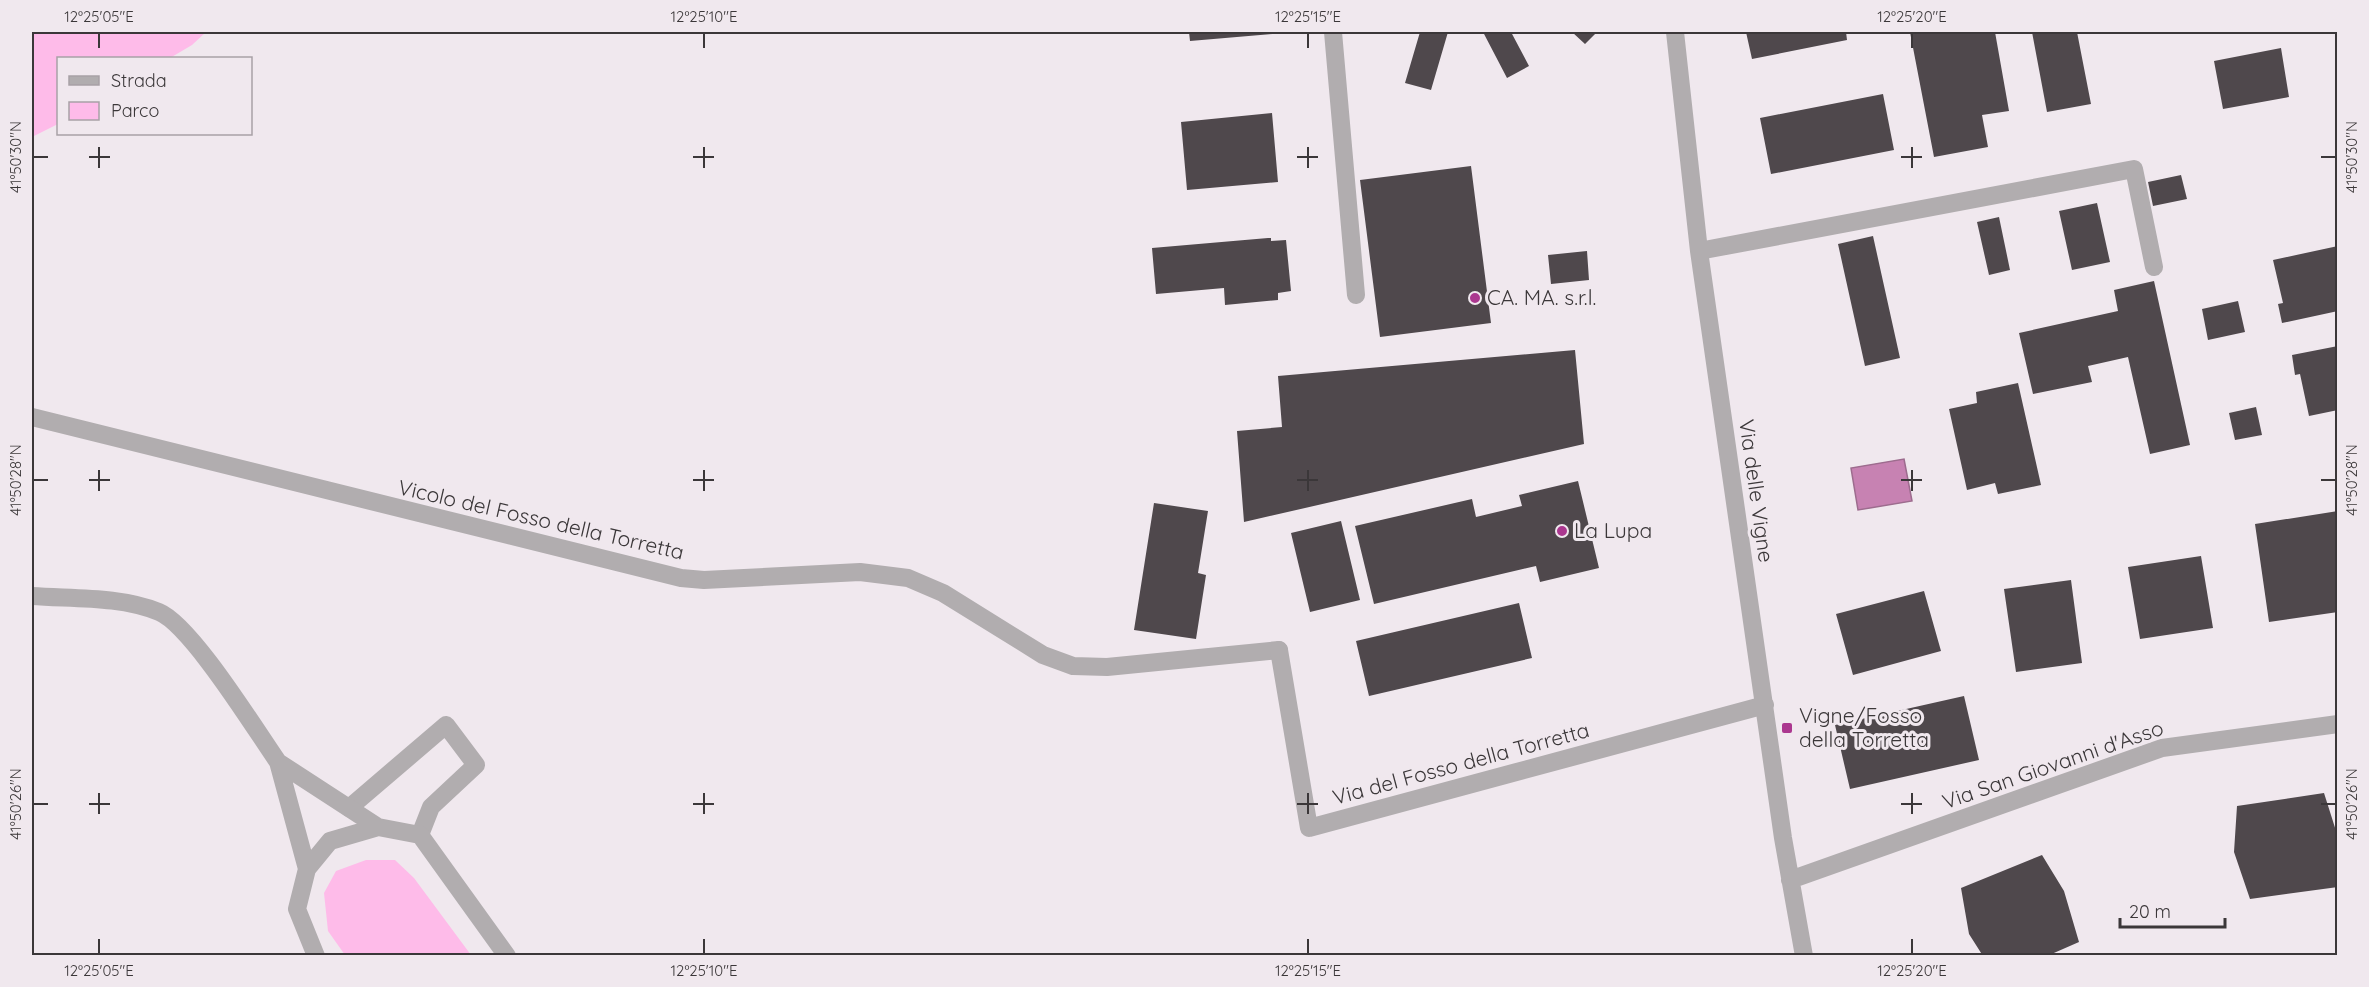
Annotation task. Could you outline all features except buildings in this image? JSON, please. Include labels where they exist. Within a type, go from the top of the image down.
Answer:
[{"type":"street","points":[[1333,32],[1356,295]]},
{"type":"street","name":"Via delle Vigne","points":[[1675,32],[1699,251],[1790,880],[1804,956]]},
{"type":"street","points":[[1699,251],[2134,169],[2154,267]]},
{"type":"street","name":"Vicolo del Fosso della Torretta","points":[[32,417],[681,578],[704,580],[860,572],[908,578],[943,593],[1043,655],[1073,666],[1107,667],[1279,650]]},
{"type":"street","points":[[32,596],[133,603],[161,613],[187,632],[278,762],[308,868]]},
{"type":"street","name":"Via del Fosso della Torretta","points":[[1279,650],[1309,828],[1765,705]]},
{"type":"street","name":"Via San Giovanni d'Asso","points":[[1790,880],[2162,748],[2337,724]]},
{"type":"street","points":[[349,808],[446,725],[476,765],[431,807],[420,835]]},
{"type":"street","points":[[278,762],[378,827],[420,835],[507,956]]},
{"type":"street","points":[[316,956],[297,909],[308,868],[330,841],[378,827]]},
{"type":"green space","points":[[32,32],[206,32],[192,45],[172,57],[57,57],[57,124],[32,137]]},
{"type":"green space","points":[[366,860],[395,860],[414,878],[471,955],[345,955],[328,931],[324,893],[336,871]]},
{"type":"shaded area","points":[[1904,459],[1912,501],[1858,510],[1851,468]]},
{"type":"place","name":"CA. MA. s.r.l.","points":[[1475,298]]},
{"type":"place","name":"La Lupa","points":[[1562,531]]},
{"type":"place","name":"Vigne/Fosso della Torretta","points":[[1787,728]]}]
